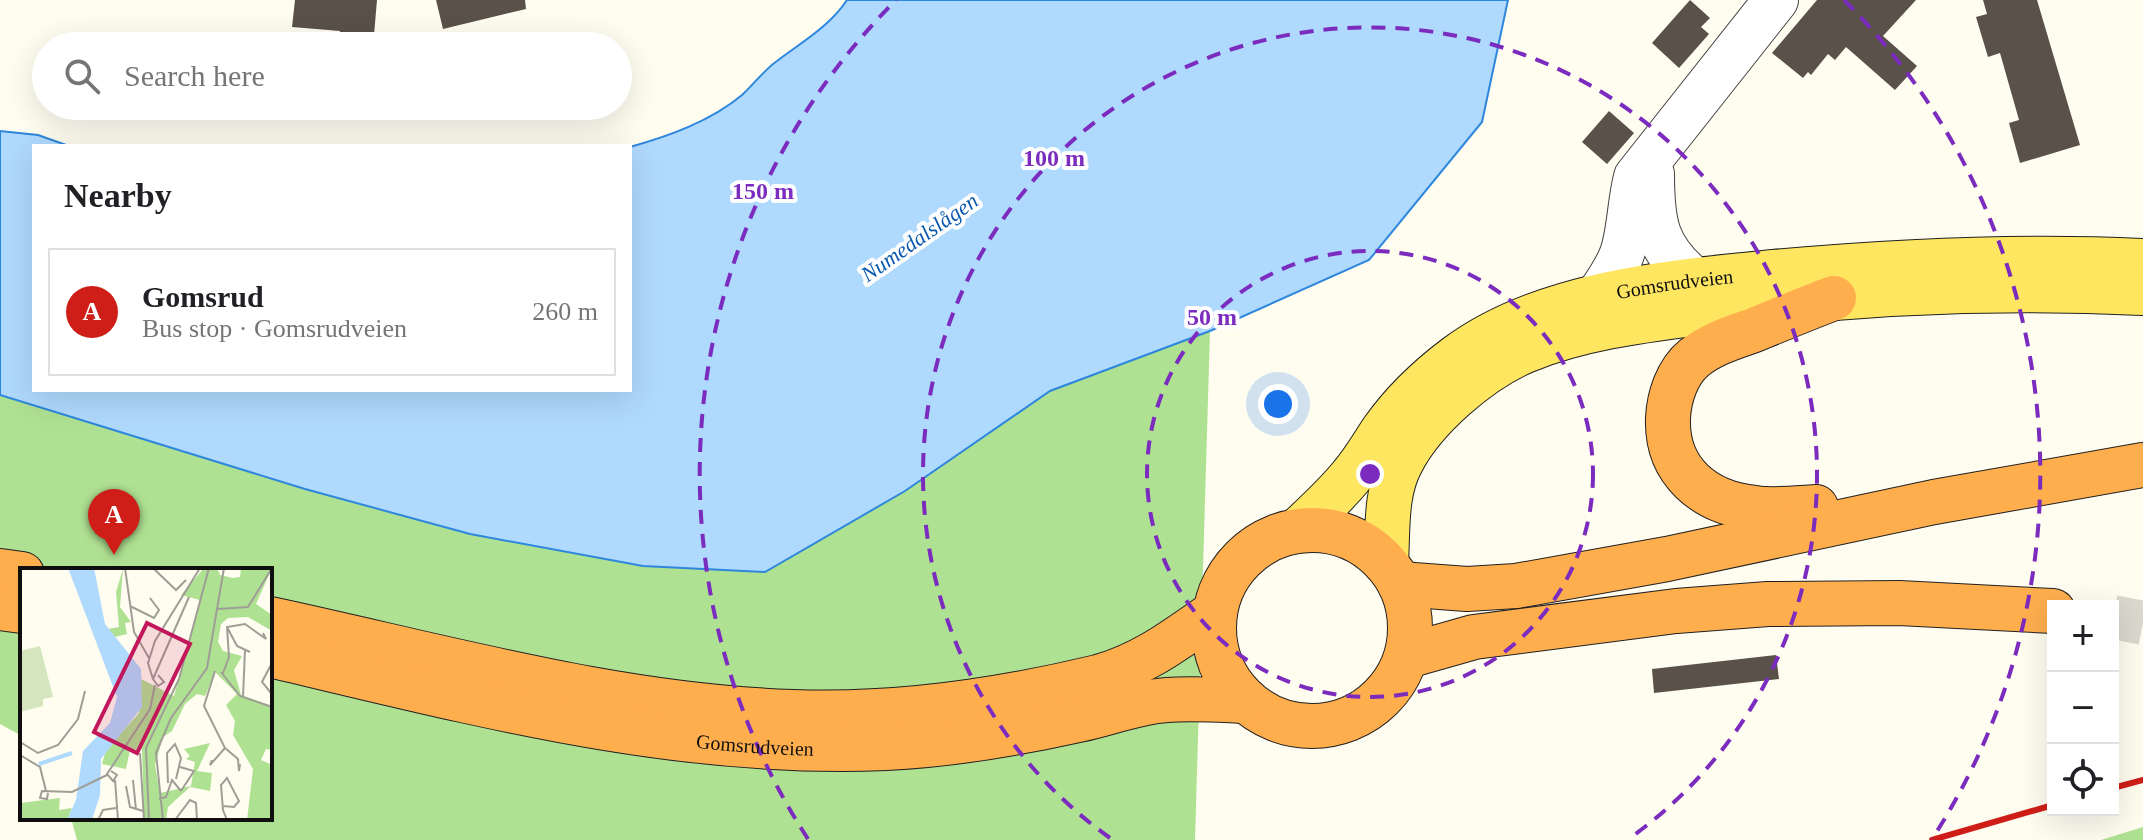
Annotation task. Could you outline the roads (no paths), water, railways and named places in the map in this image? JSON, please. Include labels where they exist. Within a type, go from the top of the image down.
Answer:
[{"type":"highway","points":[[1834,298],[1717,344],[1693,359],[1678,379],[1668,414],[1668,437],[1676,464],[1694,484],[1715,497],[1734,505],[1757,509],[1934,502]]},
{"type":"highway","points":[[1393,574],[1467,589],[1516,586],[1667,559],[1934,502],[2143,465]]},
{"type":"highway","points":[[1297,531],[1322,531],[1347,537],[1367,547],[1393,574],[1410,619],[1407,656],[1397,678],[1382,698],[1362,713],[1340,723],[1315,727],[1291,724],[1268,716],[1246,701],[1231,684],[1219,660],[1214,635],[1215,612],[1228,579],[1243,559],[1262,544],[1297,531]]},
{"type":"highway","points":[[0,571],[20,574]]},
{"type":"highway","points":[[1407,656],[1474,637],[1676,611],[1768,604],[1899,603],[2047,611]]},
{"type":"highway","points":[[0,608],[20,611]]},
{"type":"highway","name":"Gomsrudveien","points":[[272,619],[478,667],[638,698],[793,712],[863,712],[976,702],[1108,675],[1150,657],[1215,612]]},
{"type":"highway","name":"Gomsrudveien","points":[[272,655],[575,724],[701,743],[783,749],[863,749],[937,743],[1023,732],[1151,702],[1246,701]]},
{"type":"main road","name":"Gomsrudveien","points":[[1297,531],[1344,484],[1416,391],[1457,356],[1508,324],[1597,297],[1696,281],[1818,268],[1920,261],[2143,261]]},
{"type":"main road","name":"Gomsrudveien","points":[[1393,574],[1389,500],[1394,478],[1409,448],[1421,432],[1476,381],[1522,352],[1590,330],[1749,306],[1991,290],[2143,293]]},
{"type":"street","points":[[1597,297],[1624,248],[1629,204],[1636,177],[1776,0]]},
{"type":"street","points":[[1650,160],[1654,224],[1658,236],[1677,266],[1696,281]]},
{"type":"water","name":"Numedalslågen","points":[[847,0],[1508,0],[1482,122],[1369,260],[1210,331],[1050,391],[905,491],[765,572],[643,566],[470,534],[305,489],[0,395],[0,131],[38,135],[63,144],[32,144],[32,392],[632,392],[632,146],[689,127],[717,113],[742,95],[772,65],[824,26]]},
{"type":"tunnel","points":[[2119,618],[2143,623]]},
{"type":"railway","points":[[2119,786],[2143,780]]},
{"type":"railway","points":[[1932,840],[2047,807]]},
{"type":"place","name":"Gomsrud","points":[[114,555]]}]
